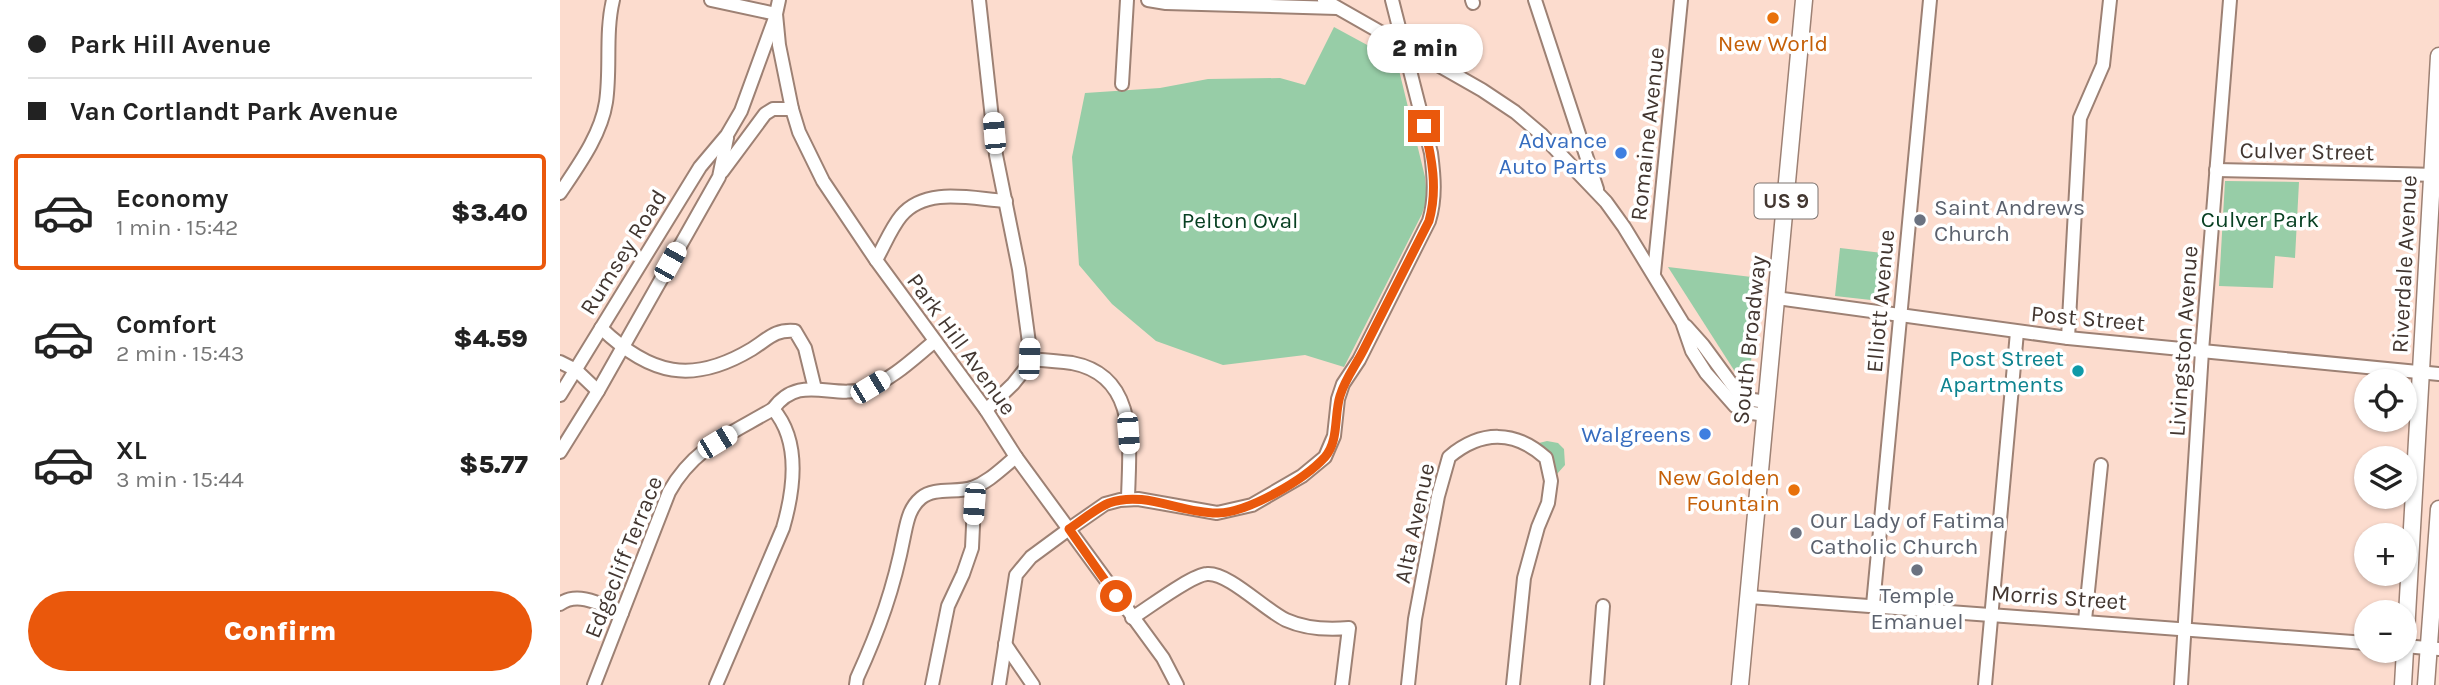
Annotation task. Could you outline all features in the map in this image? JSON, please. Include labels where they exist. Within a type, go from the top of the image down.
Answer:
[{"type":"main road","name":"South Broadway","points":[[1740,685],[1804,0]]},
{"type":"main road","name":"Riverdale Avenue","points":[[2408,600],[2420,372],[2435,175],[2439,56]]},
{"type":"main road","points":[[2426,685],[2434,649],[2439,509]]},
{"type":"main road","name":"Riverdale Avenue","points":[[2403,685],[2404,663]]},
{"type":"street","points":[[560,193],[579,165],[603,118],[606,101],[607,38],[613,0]]},
{"type":"street","points":[[711,0],[776,14]]},
{"type":"street","name":"Park Hill Avenue","points":[[779,0],[776,14],[792,109],[799,132],[823,181],[876,260],[986,410],[1016,457],[1163,658],[1177,685]]},
{"type":"street","points":[[979,0],[996,155],[1019,269],[1029,343],[1029,359],[1024,369],[1013,384],[986,410]]},
{"type":"street","points":[[1122,84],[1127,0]]},
{"type":"street","points":[[1148,0],[1166,3],[1337,8]]},
{"type":"street","points":[[1324,0],[1482,90],[1541,134],[1598,193],[1624,227],[1682,322],[1703,345],[1739,394],[1765,408]]},
{"type":"street","points":[[999,685],[1016,575],[1031,557],[1069,529],[1105,504],[1128,499],[1217,513],[1259,503],[1325,457],[1331,448],[1338,399],[1343,384],[1359,360],[1433,208],[1434,174],[1431,153],[1391,0]]},
{"type":"street","points":[[1535,0],[1598,193]]},
{"type":"street","name":"Romaine Avenue","points":[[1654,273],[1681,0]]},
{"type":"street","name":"Elliott Avenue","points":[[1873,605],[1930,0]]},
{"type":"street","points":[[2068,338],[2080,118],[2104,65],[2110,0]]},
{"type":"street","name":"Livingston Avenue","points":[[2181,685],[2202,351],[2230,0]]},
{"type":"street","name":"Rumsey Road","points":[[560,395],[700,167],[727,135],[750,90],[776,14]]},
{"type":"street","points":[[719,177],[765,114],[773,109],[792,109]]},
{"type":"street","name":"Rumsey Road","points":[[560,452],[598,391],[719,177],[727,135]]},
{"type":"street","name":"Culver Street","points":[[2216,170],[2435,175]]},
{"type":"street","points":[[876,260],[901,216],[917,202],[949,196],[1006,201]]},
{"type":"street","name":"Post Street","points":[[1776,298],[2068,338],[2439,374]]},
{"type":"street","points":[[601,328],[622,348],[648,363],[680,372],[710,369],[733,360],[781,330],[795,331],[805,348],[815,389]]},
{"type":"street","points":[[1984,685],[2017,332]]},
{"type":"street","name":"Edgecliff Terrace","points":[[594,685],[669,492],[679,474],[698,453],[773,408],[794,389],[854,392],[870,387],[895,373],[935,341]]},
{"type":"street","points":[[1029,359],[1074,363],[1091,369],[1117,390],[1126,412],[1128,499]]},
{"type":"street","points":[[560,362],[576,370],[598,391]]},
{"type":"street","points":[[716,685],[783,528],[790,502],[793,478],[789,442],[781,418],[773,408]]},
{"type":"street","name":"Alta Avenue","points":[[1408,685],[1415,619],[1438,496],[1449,457],[1474,442],[1504,436],[1521,440],[1546,458],[1551,481],[1548,503],[1538,527],[1524,578],[1513,685]]},
{"type":"street","points":[[856,685],[895,580],[911,509],[931,492],[972,488],[1016,457]]},
{"type":"street","points":[[2085,620],[2101,465]]},
{"type":"street","points":[[932,685],[948,606],[972,548],[972,488]]},
{"type":"street","points":[[1132,618],[1190,580],[1207,574],[1222,577],[1286,620],[1311,628],[1349,628],[1342,685]]},
{"type":"street","name":"Morris Street","points":[[1749,597],[2354,642]]},
{"type":"street","points":[[560,604],[565,600],[583,599],[622,613]]},
{"type":"street","points":[[1597,685],[1603,606]]},
{"type":"street","points":[[1005,644],[1033,685]]},
{"type":"green space","name":"Pelton Oval","points":[[1334,27],[1393,59],[1398,66],[1425,177],[1427,198],[1422,214],[1344,367],[1305,355],[1223,365],[1156,341],[1112,304],[1079,265],[1072,157],[1085,93],[1160,88],[1208,79],[1280,78],[1305,85]]},
{"type":"green space","name":"Culver Park","points":[[2225,181],[2299,182],[2295,258],[2275,256],[2273,288],[2219,286]]},
{"type":"green space","points":[[1840,248],[1891,254],[1886,294],[1871,300],[1835,296]]},
{"type":"green space","points":[[1668,267],[1760,278],[1749,380],[1739,378]]},
{"type":"green space","points":[[1547,441],[1558,443],[1564,449],[1565,465],[1557,474],[1553,462],[1535,444]]},
{"type":"place","name":"New World","points":[[1773,18]]},
{"type":"place","name":"Advance Auto Parts","points":[[1621,153]]},
{"type":"place","name":"Saint Andrews Church","points":[[1920,220]]},
{"type":"place","name":"Post Street Apartments","points":[[2078,371]]},
{"type":"place","name":"Walgreens","points":[[1705,434]]},
{"type":"place","name":"New Golden Fountain","points":[[1794,490]]},
{"type":"place","name":"Our Lady of Fatima Catholic Church","points":[[1796,533]]},
{"type":"place","name":"Temple Emanuel","points":[[1917,570]]},
{"type":"route","points":[[1116,596],[1069,529],[1105,504],[1138,499],[1217,513],[1233,510],[1259,503],[1301,476],[1325,457],[1331,448],[1338,399],[1343,384],[1359,360],[1433,208],[1434,174],[1424,126]]}]
